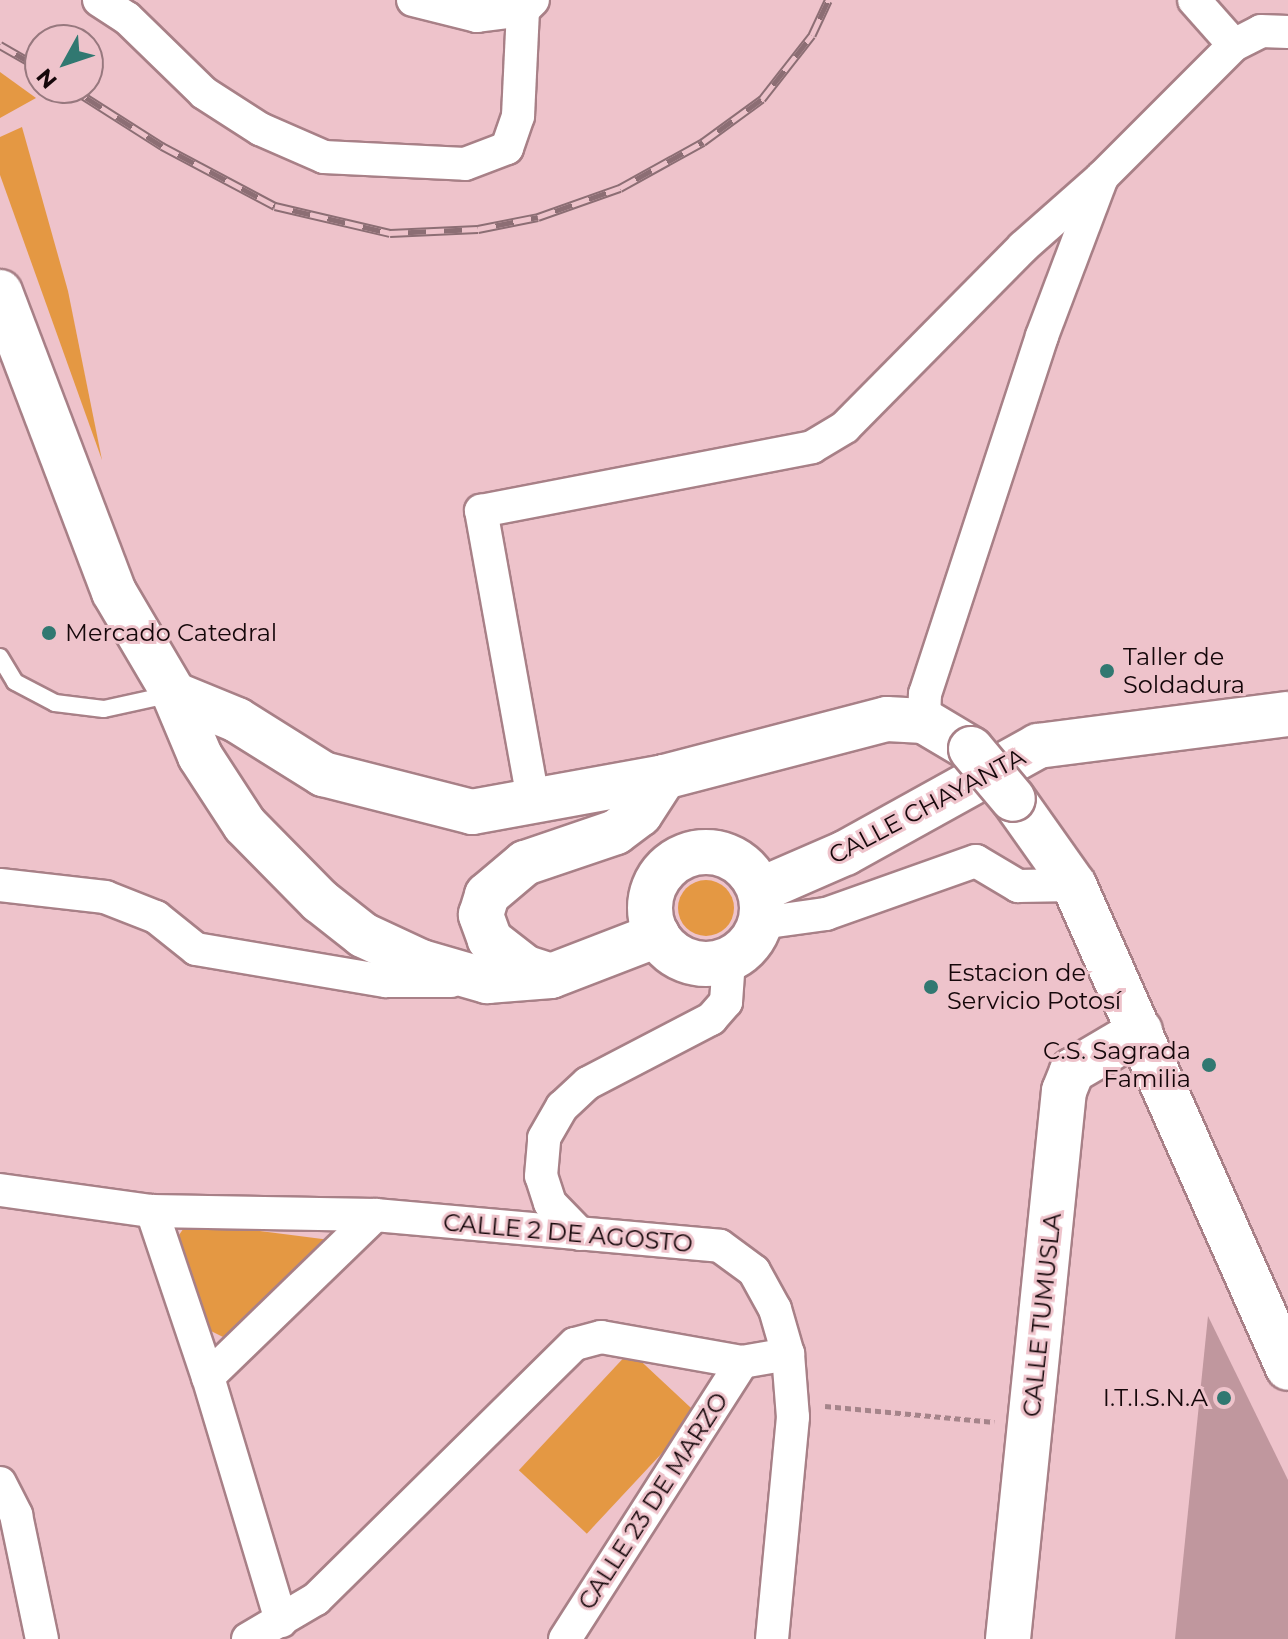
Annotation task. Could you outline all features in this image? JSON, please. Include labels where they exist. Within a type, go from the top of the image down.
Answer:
[{"type":"main road","points":[[0,292],[114,592],[174,694],[200,756],[245,825],[320,901],[363,935],[421,962],[487,981],[551,976],[657,935]]},
{"type":"main road","points":[[174,694],[237,720],[323,774],[398,796],[472,812],[664,777],[887,719],[924,721],[971,749],[1013,799],[1074,885],[1288,1368]]},
{"type":"main road","name":"CALLE CHAYANTA","points":[[729,960],[749,945],[760,907],[845,853],[1038,746],[1288,714]]},
{"type":"main road","points":[[551,976],[526,968],[490,940],[481,915],[487,895],[525,863],[616,832],[640,814],[664,777]]},
{"type":"main road","points":[[729,960],[713,964],[681,958],[657,935],[652,894],[676,860],[709,852],[725,855],[740,863],[760,907]]},
{"type":"main road","name":"CALLE TUMUSLA","points":[[1008,1639],[1064,1091],[1072,1071],[1140,1031]]},
{"type":"street","points":[[99,0],[127,18],[204,93],[260,129],[324,157],[465,164],[507,148],[518,116],[528,5],[477,16],[413,0]]},
{"type":"street","points":[[1194,0],[1234,45]]},
{"type":"street","points":[[1227,0],[1234,45]]},
{"type":"street","points":[[533,799],[481,511],[812,447],[845,427],[1023,247],[1102,177],[1234,45],[1261,31],[1288,32]]},
{"type":"street","points":[[924,721],[929,680],[1042,336],[1102,177]]},
{"type":"street","points":[[760,907],[826,914],[976,861],[1018,886],[1074,885]]},
{"type":"street","points":[[0,885],[105,897],[156,917],[196,949],[386,981],[487,981]]},
{"type":"street","points":[[580,1234],[550,1203],[541,1176],[544,1138],[562,1107],[588,1083],[711,1019],[726,1002],[729,960]]},
{"type":"street","name":"CALLE 2 DE AGOSTO","points":[[0,1190],[152,1211],[375,1215],[720,1246],[754,1271],[775,1309],[788,1354],[791,1403],[772,1639]]},
{"type":"street","points":[[152,1211],[208,1377],[281,1621]]},
{"type":"street","points":[[208,1377],[375,1215]]},
{"type":"street","points":[[248,1639],[316,1599],[575,1344],[601,1337],[742,1362],[788,1354]]},
{"type":"street","name":"CALLE 23 DE MARZO","points":[[565,1639],[742,1362]]},
{"type":"street","points":[[0,1483],[16,1515],[42,1639]]},
{"type":"lane","points":[[0,657],[15,682],[55,703],[104,709],[174,694]]},
{"type":"path","points":[[791,1403],[1031,1425]]},
{"type":"shaded area","points":[[0,72],[24,89],[25,104],[0,118]]},
{"type":"shaded area","points":[[22,127],[68,291],[102,460],[0,175],[0,137]]},
{"type":"shaded area","points":[[706,880],[726,888],[734,908],[726,928],[706,936],[686,928],[678,908],[686,888]]},
{"type":"shaded area","points":[[188,1222],[338,1241],[225,1338],[205,1328],[179,1235]]},
{"type":"shaded area","points":[[630,1351],[698,1414],[587,1534],[519,1470]]},
{"type":"building","name":"I.T.I.S.N.A","points":[[1208,1316],[1288,1480],[1288,1639],[1175,1639]]},
{"type":"railway","points":[[96,104],[162,146],[275,206],[390,233],[478,229],[538,217],[620,188],[703,142],[762,99],[812,35],[828,0]]},
{"type":"railway","points":[[0,45],[24,59]]},
{"type":"place","name":"Mercado Catedral","points":[[49,633]]},
{"type":"place","name":"Taller de Soldadura","points":[[1107,671]]},
{"type":"place","name":"Estacion de Servicio Potosí","points":[[931,987]]},
{"type":"place","name":"C.S. Sagrada Familia","points":[[1209,1065]]},
{"type":"place","name":"I.T.I.S.N.A","points":[[1224,1398]]}]
